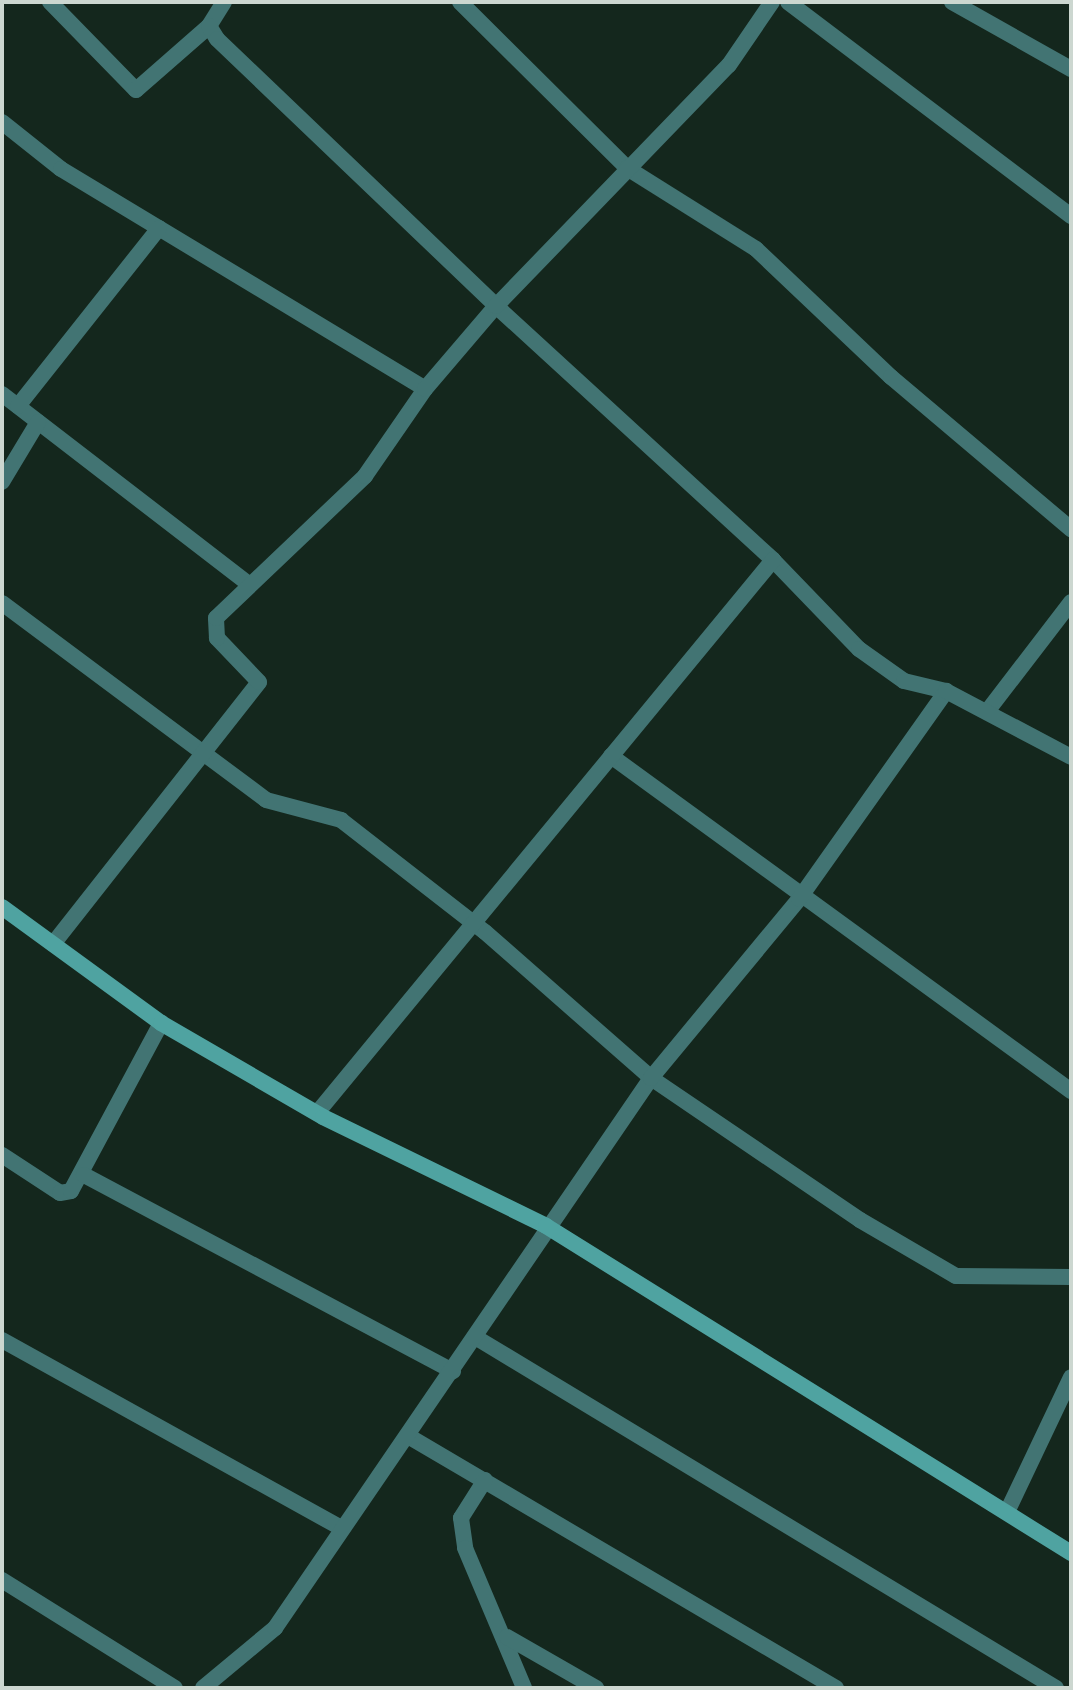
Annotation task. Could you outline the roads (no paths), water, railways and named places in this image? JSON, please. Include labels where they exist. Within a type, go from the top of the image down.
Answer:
[{"type":"street","points":[[50,2],[136,90],[209,26],[224,2]]},
{"type":"street","points":[[460,2],[627,168],[756,249],[891,377],[1071,527]]},
{"type":"street","points":[[788,2],[1071,216]]},
{"type":"street","points":[[952,2],[1071,69]]},
{"type":"street","points":[[53,944],[259,682],[212,627],[250,585],[365,476],[425,389],[496,306],[729,65],[764,5]]},
{"type":"street","points":[[209,26],[496,306],[773,560],[859,649],[904,681],[946,691],[989,709],[1071,757]]},
{"type":"street","points":[[2,122],[159,228],[425,389]]},
{"type":"street","points":[[18,406],[159,228]]},
{"type":"street","points":[[2,394],[250,585]]},
{"type":"street","points":[[2,482],[38,422]]},
{"type":"street","points":[[317,1113],[773,560]]},
{"type":"street","points":[[989,709],[1071,602]]},
{"type":"street","points":[[2,603],[266,800],[341,820],[475,924],[651,1078],[956,1276],[1071,1277]]},
{"type":"street","points":[[203,1688],[275,1628],[341,1528],[453,1371],[546,1226],[651,1078],[799,899],[946,691]]},
{"type":"street","points":[[611,756],[799,899],[1071,1091]]},
{"type":"street","points":[[2,907],[161,1023],[317,1113],[546,1226],[1071,1553]]},
{"type":"street","points":[[2,1155],[60,1193],[84,1175],[161,1023]]},
{"type":"street","points":[[84,1175],[453,1371]]},
{"type":"street","points":[[475,1337],[1056,1688]]},
{"type":"street","points":[[2,1340],[341,1528]]},
{"type":"street","points":[[1007,1512],[1071,1377]]},
{"type":"street","points":[[408,1436],[836,1688]]},
{"type":"street","points":[[485,1480],[461,1518],[465,1548],[507,1637],[524,1688]]},
{"type":"street","points":[[2,1580],[175,1688]]},
{"type":"street","points":[[507,1637],[596,1688]]}]
